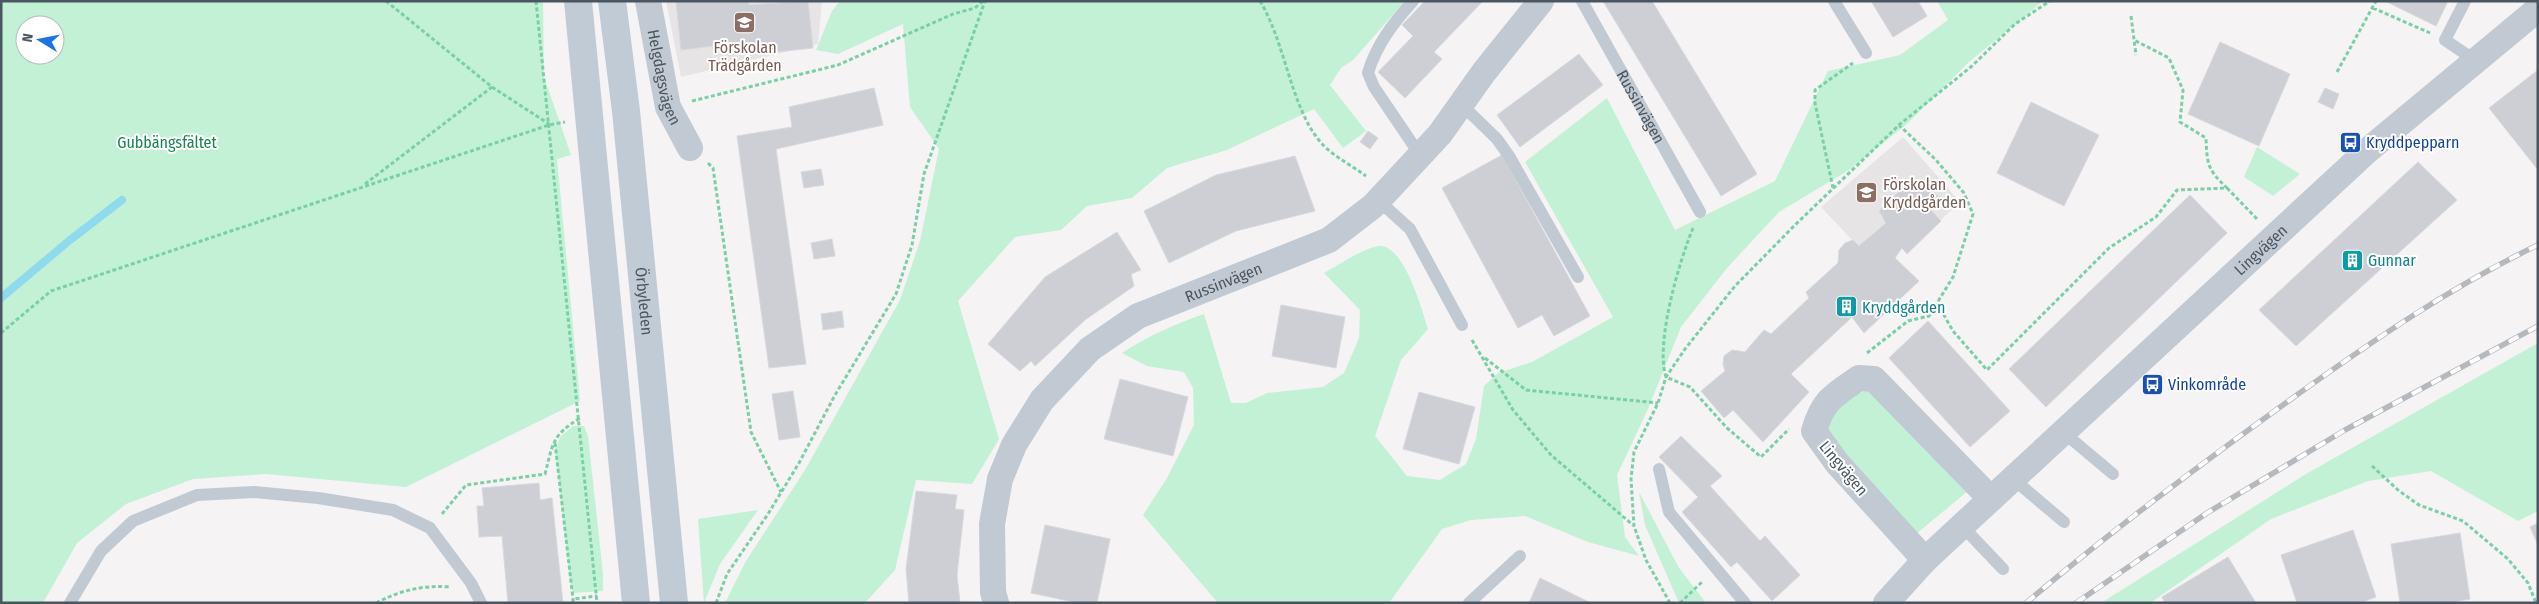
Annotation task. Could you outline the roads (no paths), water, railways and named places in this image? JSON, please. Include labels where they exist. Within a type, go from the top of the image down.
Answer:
[{"type":"main road","points":[[578,1],[636,603]]},
{"type":"main road","name":"Örbyleden","points":[[612,1],[626,111],[674,603]]},
{"type":"street","name":"Helgdagsvägen","points":[[648,1],[668,108],[690,148]]},
{"type":"street","name":"Russinvägen","points":[[996,603],[993,592],[992,524],[1000,479],[1014,445],[1042,400],[1090,349],[1138,316],[1291,257],[1329,240],[1382,196],[1440,134],[1540,1]]},
{"type":"street","name":"Lingvägen","points":[[1886,603],[1925,560],[1963,527],[2012,478],[2367,151],[2538,9]]},
{"type":"street","name":"Lingvägen","points":[[1925,560],[1837,463],[1814,431],[1820,410],[1838,392],[1859,378],[1874,379],[1991,499]]},
{"type":"lane","points":[[1413,1],[1393,24],[1372,58],[1368,73],[1374,87],[1420,155]]},
{"type":"lane","name":"Russinvägen","points":[[1582,1],[1700,212]]},
{"type":"lane","points":[[1834,1],[1866,53]]},
{"type":"lane","points":[[2465,1],[2445,40],[2476,61]]},
{"type":"lane","points":[[1461,104],[1497,138],[1578,277]]},
{"type":"lane","points":[[1382,196],[1410,229],[1462,324]]},
{"type":"lane","points":[[2063,432],[2114,474]]},
{"type":"lane","points":[[1659,469],[1669,512],[1745,603]]},
{"type":"lane","points":[[2012,478],[2064,522]]},
{"type":"lane","points":[[70,603],[101,551],[133,522],[197,495],[254,492],[318,498],[393,510],[430,528],[471,582],[481,603]]},
{"type":"lane","points":[[1963,527],[2002,569]]},
{"type":"lane","points":[[1469,603],[1520,556]]},
{"type":"waterway","points":[[1,298],[70,240],[122,200]]},
{"type":"railway","points":[[2026,603],[2158,497],[2323,376],[2474,278],[2538,245]]},
{"type":"railway","points":[[2076,603],[2207,513],[2345,430],[2538,326]]},
{"type":"place","name":"Förskolan Trädgården","points":[[745,23]]},
{"type":"place","name":"Kryddpepparn","points":[[2350,142]]},
{"type":"place","name":"Förskolan Kryddgården","points":[[1867,193]]},
{"type":"place","name":"Gunnar","points":[[2352,260]]},
{"type":"place","name":"Kryddgården","points":[[1846,307]]},
{"type":"place","name":"Vinkområde","points":[[2152,384]]},
{"type":"park label","name":"Gubbängsfältet","points":[[167,142]]}]
